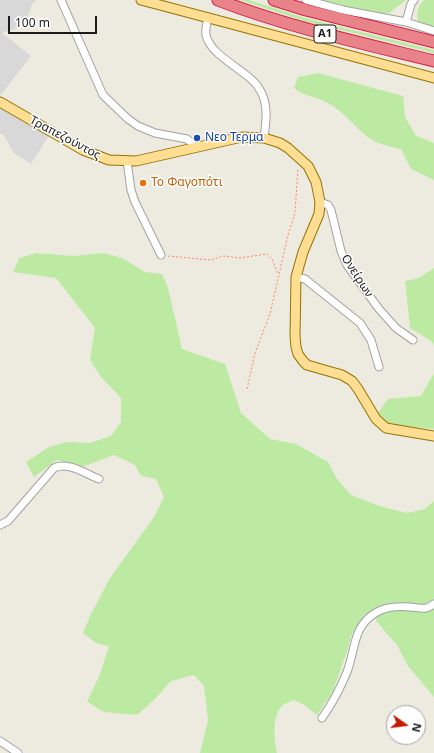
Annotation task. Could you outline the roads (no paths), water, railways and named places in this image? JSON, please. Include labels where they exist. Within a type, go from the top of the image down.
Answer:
[{"type":"highway","name":"Α1","points":[[218,0],[302,29],[434,61]]},
{"type":"highway","name":"Α1","points":[[274,0],[306,10],[434,42]]},
{"type":"main road","points":[[141,0],[434,78]]},
{"type":"main road","name":"Τραπεζούντος","points":[[0,102],[91,155],[108,160],[136,161],[236,137],[264,138],[280,143],[300,158],[308,166],[312,174],[318,190],[320,202],[319,214],[303,252],[296,277],[294,336],[297,350],[302,361],[313,367],[342,375],[352,380],[376,419],[386,428],[434,436]]},
{"type":"street","points":[[61,0],[103,95],[128,119],[138,126],[155,133],[187,139],[192,143],[193,147]]},
{"type":"street","points":[[306,0],[369,16],[406,22],[434,31]]},
{"type":"street","points":[[406,22],[411,4],[414,0]]},
{"type":"street","points":[[208,17],[206,30],[209,43],[216,52],[255,82],[260,90],[266,110],[264,138]]},
{"type":"street","points":[[127,161],[131,190],[135,202],[161,255]]},
{"type":"street","name":"Ονείρων","points":[[320,202],[328,205],[331,210],[341,251],[347,265],[396,328],[413,340]]},
{"type":"street","points":[[296,277],[305,279],[360,323],[371,340],[379,367]]},
{"type":"street","points":[[0,525],[8,521],[54,468],[60,465],[99,479]]},
{"type":"street","points":[[322,718],[340,689],[348,670],[358,631],[366,620],[379,611],[392,608],[426,608],[434,604]]},
{"type":"street","points":[[0,741],[18,753]]},
{"type":"place","name":"Νεο Τερμα","points":[[197,138]]},
{"type":"place","name":"Το Φαγοπότι","points":[[143,183]]}]
